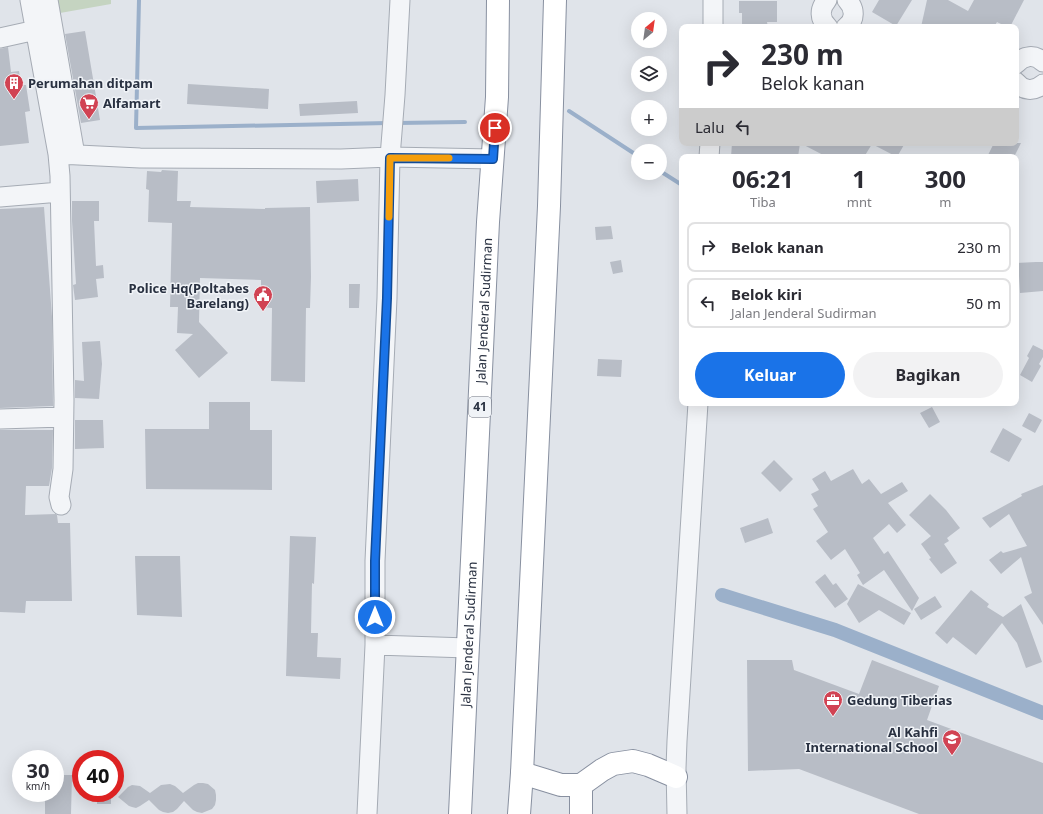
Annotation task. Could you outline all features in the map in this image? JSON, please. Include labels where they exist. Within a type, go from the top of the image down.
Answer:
[{"type":"highway","name":"Jalan Jenderal Sudirman","points":[[460,814],[488,230],[497,97],[498,0]]},
{"type":"highway","points":[[519,814],[549,206],[555,0]]},
{"type":"highway","points":[[522,773],[561,785],[581,785],[612,764],[633,761],[648,765],[676,777]]},
{"type":"highway","points":[[580,814],[581,785]]},
{"type":"street","points":[[30,0],[67,154]]},
{"type":"street","points":[[48,0],[67,154],[60,192],[63,417],[63,469],[60,497],[61,506]]},
{"type":"street","points":[[367,814],[375,645],[375,561],[387,298],[390,158],[400,0]]},
{"type":"street","points":[[713,0],[713,24]]},
{"type":"street","points":[[824,24],[820,14],[823,4],[827,0]]},
{"type":"street","points":[[847,0],[854,10],[852,21],[849,24]]},
{"type":"street","points":[[0,38],[36,30]]},
{"type":"street","points":[[1019,60],[1025,57],[1041,55]]},
{"type":"street","points":[[1019,85],[1031,90],[1036,89],[1043,84]]},
{"type":"street","points":[[67,154],[140,158],[493,159]]},
{"type":"street","points":[[0,197],[60,192]]},
{"type":"street","points":[[677,814],[677,741],[698,406]]},
{"type":"street","points":[[0,418],[63,417]]},
{"type":"street","points":[[375,645],[468,648]]},
{"type":"green space","points":[[58,0],[111,0],[111,4],[60,13]]},
{"type":"building","points":[[879,0],[912,0],[897,24],[893,24],[872,12]]},
{"type":"building","points":[[927,0],[948,0],[968,11],[974,0],[1024,0],[1012,24],[1001,24],[997,22],[996,24],[922,24]]},
{"type":"building","points":[[739,1],[777,1],[777,22],[767,22],[767,24],[742,24],[742,13],[739,13]]},
{"type":"building","points":[[85,31],[100,120],[81,123],[65,34]]},
{"type":"building","points":[[8,47],[11,72],[19,71],[21,85],[26,85],[30,111],[25,112],[29,143],[0,146],[0,49]]},
{"type":"building","points":[[188,84],[269,89],[268,109],[187,104]]},
{"type":"building","points":[[357,101],[358,113],[300,116],[299,104]]},
{"type":"building","points":[[1019,143],[1021,143],[1016,154],[988,154],[992,146],[1019,146]]},
{"type":"building","points":[[732,146],[800,146],[798,154],[731,154]]},
{"type":"building","points":[[806,146],[871,146],[866,154],[821,154]]},
{"type":"building","points":[[876,146],[903,146],[899,154],[891,154]]},
{"type":"building","points":[[162,170],[178,171],[177,201],[191,201],[190,207],[265,209],[310,207],[311,277],[310,308],[306,308],[305,382],[271,381],[272,308],[261,307],[261,280],[200,278],[199,322],[228,353],[199,378],[175,350],[193,334],[177,333],[178,307],[170,307],[172,223],[148,222],[149,190],[146,189],[147,171],[161,172]]},
{"type":"building","points":[[358,179],[359,201],[317,203],[316,181]]},
{"type":"building","points":[[72,201],[99,201],[99,221],[94,221],[96,266],[103,265],[104,278],[96,279],[98,297],[75,300],[73,285],[76,284]]},
{"type":"building","points":[[44,207],[52,317],[53,406],[0,408],[0,209]]},
{"type":"building","points":[[611,226],[613,239],[596,240],[595,227]]},
{"type":"building","points":[[621,260],[623,272],[613,274],[610,262]]},
{"type":"building","points":[[1043,262],[1043,291],[1020,293],[1019,263]]},
{"type":"building","points":[[349,284],[360,284],[359,308],[349,308]]},
{"type":"building","points":[[100,341],[102,364],[99,399],[75,398],[75,380],[84,381],[82,342]]},
{"type":"building","points":[[1033,345],[1043,350],[1043,357],[1039,364],[1041,366],[1032,382],[1020,375],[1029,358],[1027,356]]},
{"type":"building","points":[[598,359],[622,360],[621,377],[597,376]]},
{"type":"building","points":[[209,402],[250,402],[250,430],[272,430],[272,490],[146,489],[145,429],[209,429]]},
{"type":"building","points":[[932,407],[940,422],[929,428],[920,413]]},
{"type":"building","points":[[1029,413],[1042,420],[1035,433],[1022,426]]},
{"type":"building","points":[[75,420],[103,420],[104,448],[75,449]]},
{"type":"building","points":[[1003,428],[1022,439],[1009,462],[990,452]]},
{"type":"building","points":[[0,430],[53,430],[52,468],[49,486],[26,486],[25,515],[56,514],[58,523],[70,523],[72,601],[26,601],[25,613],[0,612]]},
{"type":"building","points":[[774,460],[793,479],[780,492],[761,473]]},
{"type":"building","points":[[853,469],[862,484],[869,479],[881,494],[902,482],[908,491],[888,503],[906,525],[897,533],[889,524],[873,538],[884,554],[888,551],[919,598],[912,611],[884,570],[863,585],[857,575],[860,573],[845,549],[831,560],[816,541],[828,532],[813,509],[818,506],[811,494],[819,490],[812,479],[825,471],[831,481]]},
{"type":"building","points":[[1043,485],[1043,625],[1024,597],[1032,593],[1021,557],[1001,574],[989,560],[1001,551],[1003,553],[1027,546],[1009,514],[990,528],[982,518],[1022,496],[1021,494]]},
{"type":"building","points":[[930,494],[946,510],[960,528],[947,538],[949,541],[944,544],[957,563],[941,574],[929,559],[931,558],[921,544],[931,536],[909,515]]},
{"type":"building","points":[[768,518],[773,533],[745,543],[740,528]]},
{"type":"building","points":[[290,536],[316,537],[314,584],[312,583],[311,633],[318,633],[317,657],[341,658],[340,679],[286,676]]},
{"type":"building","points":[[135,556],[180,556],[182,617],[137,615]]},
{"type":"building","points":[[825,574],[833,585],[836,583],[848,599],[835,608],[815,582]]},
{"type":"building","points":[[858,584],[911,613],[904,625],[879,610],[859,623],[847,604]]},
{"type":"building","points":[[971,590],[989,604],[987,607],[1003,617],[1021,604],[1042,662],[1026,668],[1017,643],[1002,623],[976,655],[953,637],[947,644],[935,633]]},
{"type":"building","points":[[935,596],[942,607],[921,620],[914,609]]},
{"type":"building","name":"Gedung Tiberias","points":[[747,660],[792,660],[794,670],[859,694],[872,660],[939,686],[927,720],[1043,763],[1043,814],[919,814],[799,769],[748,771]]},
{"type":"building","points":[[64,775],[72,775],[71,814],[45,814],[45,802],[64,802]]},
{"type":"building","points":[[198,783],[208,784],[215,790],[216,800],[212,809],[202,813],[197,812],[184,801],[173,812],[168,813],[159,810],[149,800],[136,808],[129,806],[124,802],[124,791],[132,785],[140,786],[150,793],[161,785],[170,784],[175,786],[183,793]]},
{"type":"building","points":[[97,802],[111,802],[111,804],[97,804]]},
{"type":"waterway","points":[[139,0],[136,128],[388,123]]},
{"type":"waterway","points":[[569,111],[631,151]]},
{"type":"waterway","points":[[398,123],[465,122]]},
{"type":"waterway","points":[[667,175],[679,183]]},
{"type":"waterway","points":[[722,595],[835,630],[1043,713]]},
{"type":"slow traffic","points":[[389,217],[390,158],[449,158]]},
{"type":"place","name":"Perumahan ditpam","points":[[14,100]]},
{"type":"place","name":"Alfamart","points":[[89,120]]},
{"type":"place","name":"Police Hq(Poltabes Barelang)","points":[[263,312]]},
{"type":"place","name":"Gedung Tiberias","points":[[833,717]]},
{"type":"place","name":"Al Kahfi International School","points":[[952,756]]},
{"type":"route","points":[[375,617],[375,561],[387,298],[390,158],[493,159],[495,128]]}]
